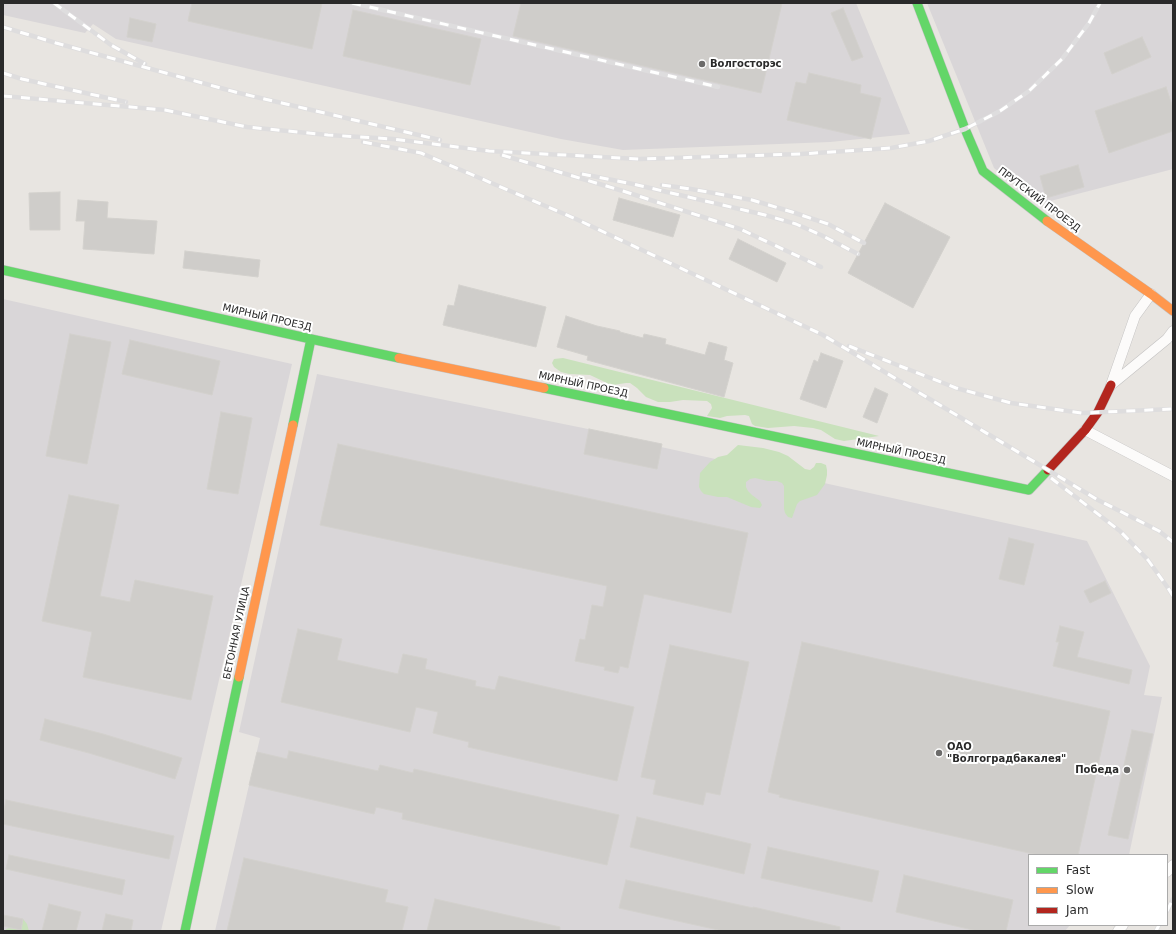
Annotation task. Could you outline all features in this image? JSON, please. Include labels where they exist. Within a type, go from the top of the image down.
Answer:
[{"type":"street","name":"ПРУТСКИЙ ПРОЕЗД","points":[[917,3],[965,129],[983,171],[1047,221],[1173,311]]},
{"type":"street","name":"МИРНЫЙ ПРОЕЗД","points":[[3,270],[311,339],[1029,490],[1086,430],[1098,412],[1111,385]]},
{"type":"street","points":[[1111,385],[1134,316],[1151,294]]},
{"type":"street","points":[[1111,385],[1167,339],[1173,331]]},
{"type":"street","name":"БЕТОННАЯ УЛИЦА","points":[[185,931],[311,339]]},
{"type":"street","points":[[1086,430],[1173,476]]},
{"type":"shaded area","points":[[3,3],[856,3],[910,134],[830,142],[623,150],[561,139],[116,39],[93,24],[85,33],[3,15]]},
{"type":"shaded area","points":[[927,3],[1173,3],[1173,169],[1039,204],[994,168]]},
{"type":"shaded area","points":[[3,299],[292,364],[161,931],[3,931]]},
{"type":"shaded area","points":[[317,374],[662,444],[661,447],[1087,541],[1150,666],[1144,695],[1162,697],[1129,854],[1028,854],[1028,926],[1069,926],[1065,931],[215,931],[260,738],[239,732]]},
{"type":"green space","points":[[563,358],[879,436],[844,441],[835,439],[821,430],[813,428],[794,426],[768,428],[755,426],[752,424],[749,416],[745,415],[720,418],[707,416],[712,408],[711,404],[707,401],[683,400],[658,402],[646,397],[630,383],[613,385],[590,375],[561,372],[554,367],[552,363],[554,359]]},
{"type":"green space","points":[[738,445],[763,448],[779,452],[788,456],[805,469],[810,470],[816,463],[826,465],[827,475],[825,484],[817,495],[800,501],[797,504],[792,518],[788,517],[784,509],[784,486],[782,483],[777,481],[768,481],[755,478],[746,482],[748,491],[760,501],[762,505],[760,508],[751,507],[727,497],[704,494],[699,487],[700,473],[710,462],[718,457],[727,455]]},
{"type":"green space","points":[[23,919],[27,924],[29,931],[6,931],[6,929],[9,928],[21,930]]},
{"type":"building","points":[[192,3],[322,3],[312,49],[188,21]]},
{"type":"building","name":"Волгосторэс","points":[[521,3],[782,3],[761,93],[513,36]]},
{"type":"building","points":[[843,8],[863,57],[852,61],[831,13]]},
{"type":"building","points":[[353,10],[481,39],[470,85],[343,56]]},
{"type":"building","points":[[130,18],[156,24],[152,42],[127,37]]},
{"type":"building","points":[[1142,37],[1151,57],[1112,74],[1104,53]]},
{"type":"building","points":[[809,73],[861,85],[860,93],[881,98],[871,139],[787,120],[796,82],[806,84]]},
{"type":"building","points":[[1166,87],[1173,108],[1173,131],[1109,153],[1095,111]]},
{"type":"building","points":[[1078,165],[1084,187],[1046,198],[1040,176]]},
{"type":"building","points":[[60,192],[60,230],[30,230],[29,193]]},
{"type":"building","points":[[619,198],[680,215],[673,237],[613,220]]},
{"type":"building","points":[[78,200],[108,202],[107,218],[157,221],[154,254],[83,249],[85,221],[76,221]]},
{"type":"building","points":[[885,203],[950,237],[913,308],[848,273]]},
{"type":"building","points":[[738,239],[786,263],[777,282],[729,259]]},
{"type":"building","points":[[185,251],[260,260],[258,277],[183,268]]},
{"type":"building","points":[[459,285],[546,307],[536,347],[443,325],[448,305],[454,306]]},
{"type":"building","points":[[566,316],[643,338],[644,334],[666,339],[665,344],[705,355],[709,342],[727,347],[724,360],[733,363],[724,397],[587,360],[588,356],[557,347]]},
{"type":"building","points":[[70,334],[111,342],[87,464],[46,456]]},
{"type":"building","points":[[130,340],[220,361],[212,395],[122,374]]},
{"type":"building","points":[[821,353],[843,361],[826,408],[800,399],[814,360],[818,362]]},
{"type":"building","points":[[875,388],[888,394],[877,423],[863,417]]},
{"type":"building","points":[[221,412],[252,418],[238,494],[207,489]]},
{"type":"building","points":[[589,429],[662,444],[657,469],[584,454]]},
{"type":"building","points":[[338,444],[748,533],[731,613],[644,594],[628,668],[620,666],[618,673],[604,670],[605,667],[575,661],[580,639],[585,640],[592,605],[603,607],[607,586],[320,525]]},
{"type":"building","points":[[69,495],[119,505],[100,596],[130,602],[135,580],[213,596],[191,700],[83,677],[92,632],[42,621]]},
{"type":"building","points":[[1009,538],[1034,544],[1024,585],[999,579]]},
{"type":"building","points":[[1105,581],[1111,593],[1090,603],[1084,591]]},
{"type":"building","points":[[1060,626],[1084,632],[1077,657],[1132,670],[1129,684],[1053,666],[1059,642],[1056,642]]},
{"type":"building","points":[[298,629],[342,639],[337,660],[398,674],[403,654],[427,659],[425,669],[476,681],[475,686],[495,690],[499,676],[634,707],[617,781],[468,747],[469,742],[433,733],[438,712],[416,707],[410,732],[281,702]]},
{"type":"building","name":"ОАО \"Волгоградбакалея\"","points":[[802,642],[1110,711],[1078,854],[1034,854],[779,797],[780,795],[768,792]]},
{"type":"building","points":[[670,645],[749,662],[720,795],[706,792],[703,805],[653,794],[656,780],[641,777]]},
{"type":"building","points":[[45,719],[103,734],[182,758],[175,779],[40,740]]},
{"type":"building","points":[[1132,730],[1153,734],[1128,839],[1108,835]]},
{"type":"building","points":[[289,751],[378,771],[380,765],[413,773],[414,769],[619,815],[607,865],[402,819],[403,813],[376,807],[374,814],[249,785],[257,752],[287,759]]},
{"type":"building","points":[[6,800],[174,836],[169,859],[3,824]]},
{"type":"building","points":[[637,817],[751,844],[744,874],[630,847]]},
{"type":"building","points":[[768,847],[879,871],[872,902],[761,878]]},
{"type":"building","points":[[9,855],[125,880],[122,895],[6,869]]},
{"type":"building","points":[[244,858],[388,890],[385,902],[408,907],[402,931],[227,931]]},
{"type":"building","points":[[904,875],[1013,900],[1006,931],[977,931],[896,912]]},
{"type":"building","points":[[626,880],[840,927],[840,931],[723,931],[619,908]]},
{"type":"building","points":[[435,899],[560,927],[560,931],[427,931]]},
{"type":"building","points":[[49,904],[81,912],[76,931],[42,931]]},
{"type":"building","points":[[106,914],[133,920],[131,931],[102,931]]},
{"type":"building","points":[[3,915],[23,919],[21,930],[3,926]]},
{"type":"railway","points":[[54,3],[111,45],[145,64]]},
{"type":"railway","points":[[352,3],[718,87]]},
{"type":"railway","points":[[3,96],[165,110],[247,127],[328,135],[393,139],[489,151],[639,159],[801,154],[891,148],[929,141],[965,129],[1000,111],[1029,91],[1062,59],[1089,23],[1100,3]]},
{"type":"railway","points":[[3,27],[239,93],[440,140]]},
{"type":"railway","points":[[3,73],[22,79],[126,102]]},
{"type":"railway","points":[[363,142],[421,153],[576,219],[823,335],[1098,500],[1159,531],[1173,542]]},
{"type":"railway","points":[[502,155],[623,191],[740,229],[821,267]]},
{"type":"railway","points":[[582,174],[633,184],[765,215],[796,224],[858,254]]},
{"type":"railway","points":[[662,185],[752,200],[828,224],[864,243]]},
{"type":"railway","points":[[849,346],[956,388],[1011,403],[1082,413],[1173,409]]},
{"type":"railway","points":[[1051,478],[1120,531],[1148,560],[1173,596]]},
{"type":"railway","points":[[1168,909],[1173,899]]},
{"type":"railway","points":[[1156,931],[1158,926]]},
{"type":"traffic: fast","points":[[917,3],[965,129],[983,171],[1047,221]]},
{"type":"traffic: fast","points":[[3,270],[399,358]]},
{"type":"traffic: fast","points":[[293,425],[311,339]]},
{"type":"traffic: fast","points":[[544,388],[1029,490],[1048,470]]},
{"type":"traffic: fast","points":[[185,931],[239,677]]},
{"type":"traffic: slow","points":[[1047,221],[1173,311]]},
{"type":"traffic: slow","points":[[399,358],[544,388]]},
{"type":"traffic: slow","points":[[239,677],[293,425]]},
{"type":"traffic: jam","points":[[1048,470],[1085,430],[1098,412],[1111,385]]},
{"type":"place","name":"Волгосторэс","points":[[702,64]]},
{"type":"place","name":"ОАО \"Волгоградбакалея\"","points":[[939,753]]},
{"type":"place","name":"Победа","points":[[1127,770]]}]
